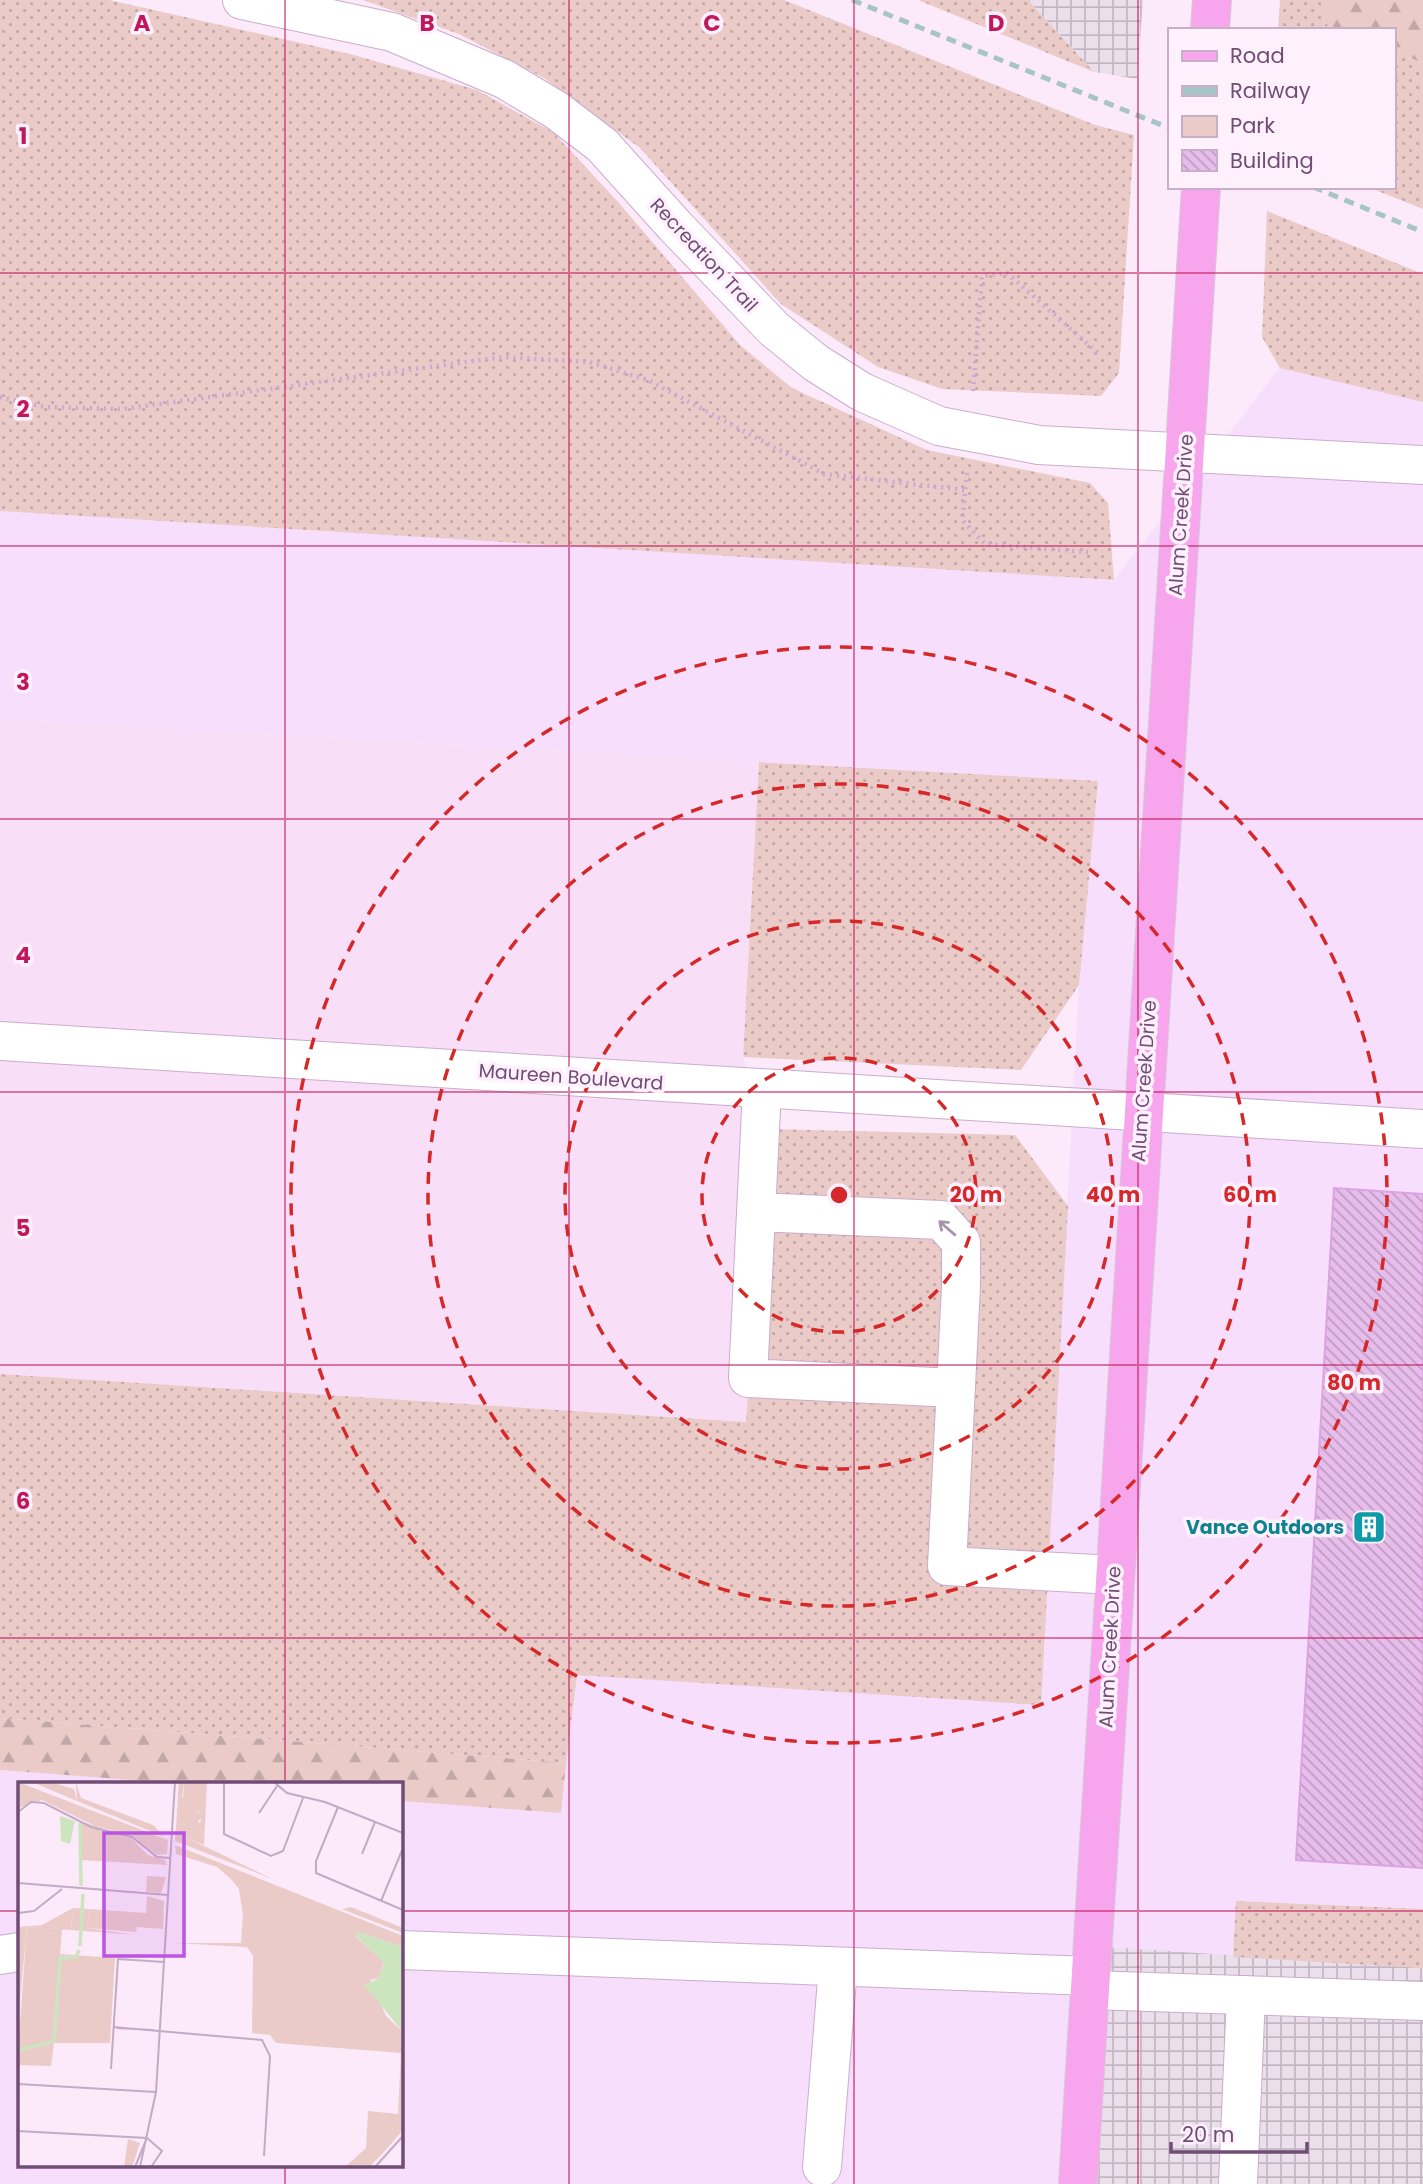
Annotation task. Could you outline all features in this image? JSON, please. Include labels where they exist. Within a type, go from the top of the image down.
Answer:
[{"type":"main road","points":[[1210,28],[1212,0]]},
{"type":"main road","name":"Alum Creek Drive","points":[[1078,2184],[1201,189]]},
{"type":"street","name":"Recreation Trail","points":[[242,0],[392,32],[504,79],[556,110],[602,145],[774,329],[816,363],[862,392],[939,426],[1039,445],[1423,465]]},
{"type":"street","name":"Maureen Boulevard","points":[[0,1041],[1423,1129]]},
{"type":"street","points":[[762,1089],[748,1378],[955,1378]]},
{"type":"street","points":[[757,1212],[941,1220],[961,1242],[947,1566],[1115,1575]]},
{"type":"street","points":[[402,1950],[838,1967],[1246,1995],[1423,2001]]},
{"type":"street","points":[[0,1955],[18,1952]]},
{"type":"street","points":[[822,2167],[838,1967]]},
{"type":"street","points":[[1238,2184],[1246,1995]]},
{"type":"path","points":[[0,397],[45,407],[122,409],[503,357],[589,362],[648,380],[824,474],[965,491]]},
{"type":"shaded area","points":[[1028,0],[1143,0],[1137,79],[1094,72]]},
{"type":"shaded area","points":[[1280,368],[1423,402],[1423,1909],[1237,1901],[1233,1957],[1108,1947],[1092,2184],[0,2184],[0,1770],[159,1782],[18,1782],[18,2166],[402,2166],[402,1801],[560,1813],[576,1675],[1041,1704],[1079,985],[1098,781],[0,719],[0,511],[1114,580]]},
{"type":"shaded area","points":[[0,719],[759,762],[743,1057],[768,1129],[746,1422],[0,1374]]},
{"type":"shaded area","points":[[1108,1947],[1423,1968],[1423,2184],[1092,2184]]},
{"type":"green space","points":[[0,0],[109,0],[350,54],[477,90],[553,132],[619,203],[740,345],[792,388],[927,450],[1090,483],[1108,503],[1114,580],[0,511]]},
{"type":"green space","points":[[363,0],[784,0],[1095,125],[1134,135],[1119,373],[1101,396],[942,389],[878,367],[781,304],[640,148],[544,78],[459,34]]},
{"type":"green space","points":[[918,0],[1028,0],[1094,72]]},
{"type":"green space","points":[[1280,0],[1327,0],[1324,23],[1336,28],[1278,28]]},
{"type":"green space","points":[[1327,0],[1423,0],[1423,63],[1395,52],[1395,28],[1336,28],[1324,23]]},
{"type":"green space","points":[[1395,52],[1423,63],[1423,209],[1373,189],[1395,189]]},
{"type":"green space","points":[[1267,211],[1423,274],[1423,402],[1280,368],[1262,337]]},
{"type":"green space","points":[[759,762],[1098,781],[1079,985],[1021,1070],[743,1057]]},
{"type":"green space","points":[[768,1129],[1015,1135],[1068,1206],[1041,1705],[577,1675],[566,1763],[0,1718],[0,1374],[746,1422]]},
{"type":"green space","points":[[0,1718],[566,1763],[561,1813],[402,1801],[402,1782],[159,1782],[0,1770]]},
{"type":"green space","points":[[1236,1901],[1423,1909],[1423,1968],[1233,1957]]},
{"type":"building","name":"Vance Outdoors","points":[[1334,1188],[1423,1194],[1423,1868],[1296,1860]]},
{"type":"railway","points":[[852,0],[1168,128]]},
{"type":"railway","points":[[1318,189],[1423,232]]},
{"type":"place","name":"Vance Outdoors","points":[[1369,1527]]}]
